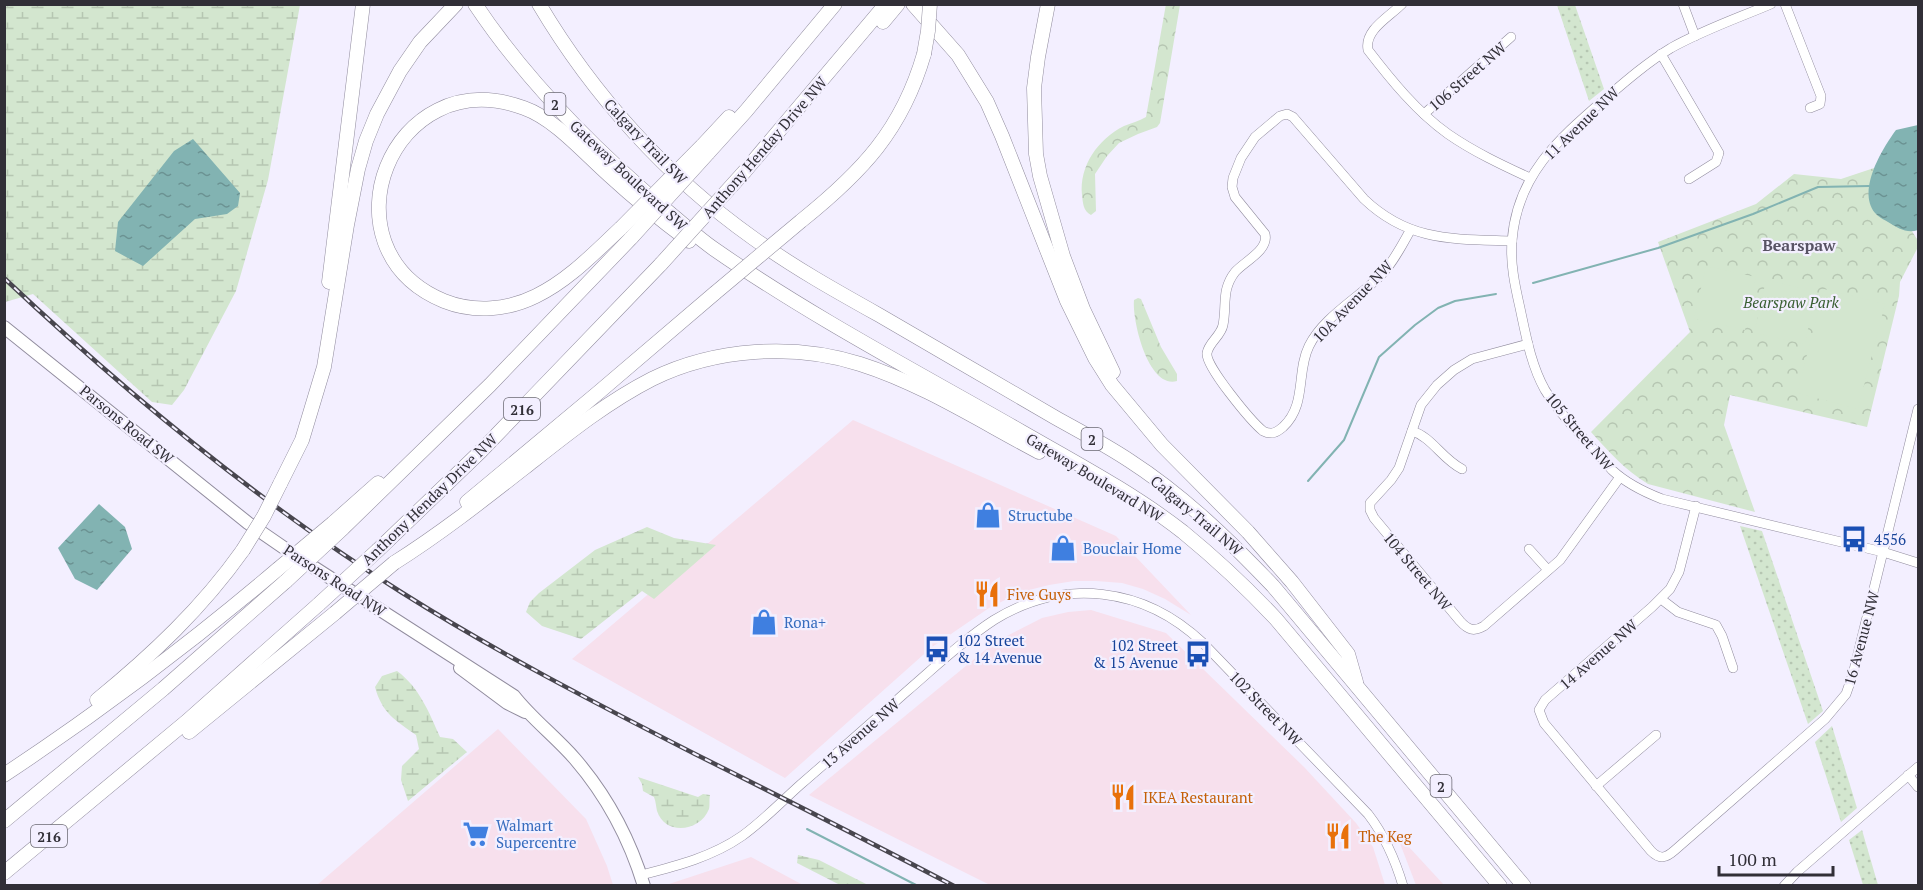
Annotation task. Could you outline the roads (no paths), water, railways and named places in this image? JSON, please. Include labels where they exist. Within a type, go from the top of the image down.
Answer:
[{"type":"highway","points":[[290,462],[312,388],[320,348],[363,4]]},
{"type":"highway","name":"Gateway Boulevard SW","points":[[475,4],[496,34],[546,94],[610,161],[698,237],[752,274]]},
{"type":"highway","name":"Calgary Trail SW","points":[[538,4],[563,44],[600,93],[642,140],[670,169],[722,214],[777,254]]},
{"type":"highway","points":[[821,316],[757,286],[718,262],[652,213],[542,116],[513,104],[492,100],[468,100],[452,103],[427,116],[411,129],[389,160],[382,176],[379,210],[386,245],[398,266],[412,282],[429,295],[469,309],[512,305],[535,296],[563,281],[626,233],[705,149],[767,77],[815,30],[835,4]]},
{"type":"highway","points":[[879,20],[886,4]]},
{"type":"highway","points":[[879,20],[898,4]]},
{"type":"highway","points":[[913,4],[958,56],[987,102],[1067,301],[1095,358],[1112,385],[1133,412],[1248,532],[1292,582],[1348,654],[1358,687]]},
{"type":"highway","points":[[94,799],[165,751],[335,613],[858,171],[878,148],[905,105],[924,54],[930,4]]},
{"type":"highway","points":[[1048,4],[1034,88],[1036,154],[1040,176],[1063,256],[1083,309],[1133,412]]},
{"type":"highway","points":[[4,775],[158,649],[207,597],[243,550],[264,516],[302,440],[324,367],[347,225],[366,141],[377,114],[400,71],[420,42],[455,5]]},
{"type":"highway","name":"Anthony Henday Drive NW","points":[[4,873],[194,716],[378,550],[481,451],[661,264],[796,112],[837,75],[879,20]]},
{"type":"highway","name":"216","points":[[4,821],[146,704],[282,575],[452,423],[542,332],[626,233]]},
{"type":"highway","name":"Calgary Trail NW","points":[[777,254],[826,285],[1130,460],[1204,517],[1273,586],[1524,885]]},
{"type":"highway","name":"Gateway Boulevard NW","points":[[752,274],[1113,484],[1182,531],[1244,585],[1276,619],[1500,885]]},
{"type":"highway","points":[[394,563],[441,533],[619,397],[652,379],[681,367],[735,354],[786,352],[824,355],[891,375],[937,397],[1085,477],[1113,484]]},
{"type":"highway","points":[[4,775],[51,744],[282,575]]},
{"type":"highway","points":[[1444,819],[1470,863],[1488,885]]},
{"type":"main road","name":"Parsons Road SW","points":[[4,327],[41,354],[248,523]]},
{"type":"main road","name":"Parsons Road NW","points":[[248,523],[422,636],[484,688],[527,713],[556,739],[587,774],[621,828],[642,880]]},
{"type":"street","name":"106 Street NW","points":[[1402,4],[1372,31],[1366,42],[1368,50],[1424,114],[1463,144],[1530,178]]},
{"type":"street","points":[[1683,4],[1695,36]]},
{"type":"street","name":"11 Avenue NW","points":[[1512,241],[1517,212],[1530,178],[1552,147],[1564,135],[1661,54],[1695,36],[1771,4]]},
{"type":"street","points":[[1785,4],[1821,96],[1820,104],[1810,108]]},
{"type":"street","name":"106 Street NW","points":[[1424,114],[1511,38]]},
{"type":"street","points":[[1661,54],[1719,153],[1716,162],[1689,179]]},
{"type":"street","name":"10A Avenue NW","points":[[1287,114],[1296,120],[1370,204],[1411,229],[1383,273],[1317,333],[1309,345],[1305,356],[1300,396],[1294,413],[1280,429],[1269,434],[1259,428],[1220,380],[1210,364],[1207,353],[1223,326],[1225,297],[1231,279],[1266,241],[1265,234],[1235,197],[1232,183],[1245,150],[1280,116],[1287,114]]},
{"type":"street","points":[[1411,229],[1443,238],[1512,241]]},
{"type":"street","name":"105 Street NW","points":[[1512,241],[1514,279],[1536,370],[1552,400],[1620,477],[1650,494],[1883,552],[1918,563]]},
{"type":"street","points":[[1462,469],[1448,461],[1423,435],[1412,431],[1421,405],[1427,396],[1454,370],[1479,356],[1528,344]]},
{"type":"street","name":"16 Avenue NW","points":[[1596,786],[1651,851],[1661,858],[1684,843],[1826,719],[1846,694],[1853,674],[1883,552],[1914,447],[1918,408]]},
{"type":"street","name":"104 Street NW","points":[[1412,431],[1399,468],[1391,480],[1372,499],[1369,507],[1374,518],[1460,621],[1472,630],[1484,626],[1548,570]]},
{"type":"street","points":[[1529,549],[1548,570],[1570,546],[1620,477]]},
{"type":"street","name":"14 Avenue NW","points":[[1596,786],[1545,723],[1539,710],[1545,700],[1670,589],[1679,573],[1696,507]]},
{"type":"street","name":"13 Avenue NW","points":[[642,880],[708,855],[742,835],[935,668],[993,621],[1010,611],[1043,598],[1079,593]]},
{"type":"street","name":"102 Street NW","points":[[1079,593],[1105,594],[1136,602],[1154,609],[1190,631],[1368,814],[1390,848],[1403,885]]},
{"type":"street","points":[[1660,599],[1678,612],[1716,626],[1722,636],[1733,668]]},
{"type":"street","points":[[1596,786],[1656,735]]},
{"type":"street","points":[[1784,885],[1918,767]]},
{"type":"street","points":[[1908,776],[1918,787]]},
{"type":"water","points":[[1918,125],[1918,230],[1906,231],[1878,216],[1871,206],[1870,183],[1878,159],[1896,130]]},
{"type":"water","points":[[193,139],[240,193],[238,206],[227,214],[195,219],[143,266],[115,251],[118,222],[174,151]]},
{"type":"water","points":[[99,504],[125,527],[132,549],[97,590],[75,579],[58,548]]},
{"type":"waterway","points":[[1533,283],[1658,248],[1753,214],[1818,187],[1869,186]]},
{"type":"waterway","points":[[1308,481],[1344,440],[1379,357],[1438,308],[1455,301],[1496,294]]},
{"type":"waterway","points":[[807,829],[918,886]]},
{"type":"railway","points":[[4,278],[146,405],[195,445],[296,521],[401,592],[509,656],[583,696],[954,886]]},
{"type":"place","name":"Structube","points":[[988,515]]},
{"type":"place","name":"4556","points":[[1854,539]]},
{"type":"place","name":"Bouclair Home","points":[[1063,548]]},
{"type":"place","name":"Five Guys","points":[[987,594]]},
{"type":"place","name":"Rona+","points":[[764,622]]},
{"type":"place","name":"102 Street & 14 Avenue","points":[[937,649]]},
{"type":"place","name":"102 Street & 15 Avenue","points":[[1198,654]]},
{"type":"place","name":"IKEA Restaurant","points":[[1123,797]]},
{"type":"place","name":"Walmart Supercentre","points":[[476,834]]},
{"type":"place","name":"The Keg","points":[[1338,836]]},
{"type":"district","name":"Bearspaw","points":[[1799,245]]},
{"type":"park label","name":"Bearspaw Park","points":[[1791,302]]}]
